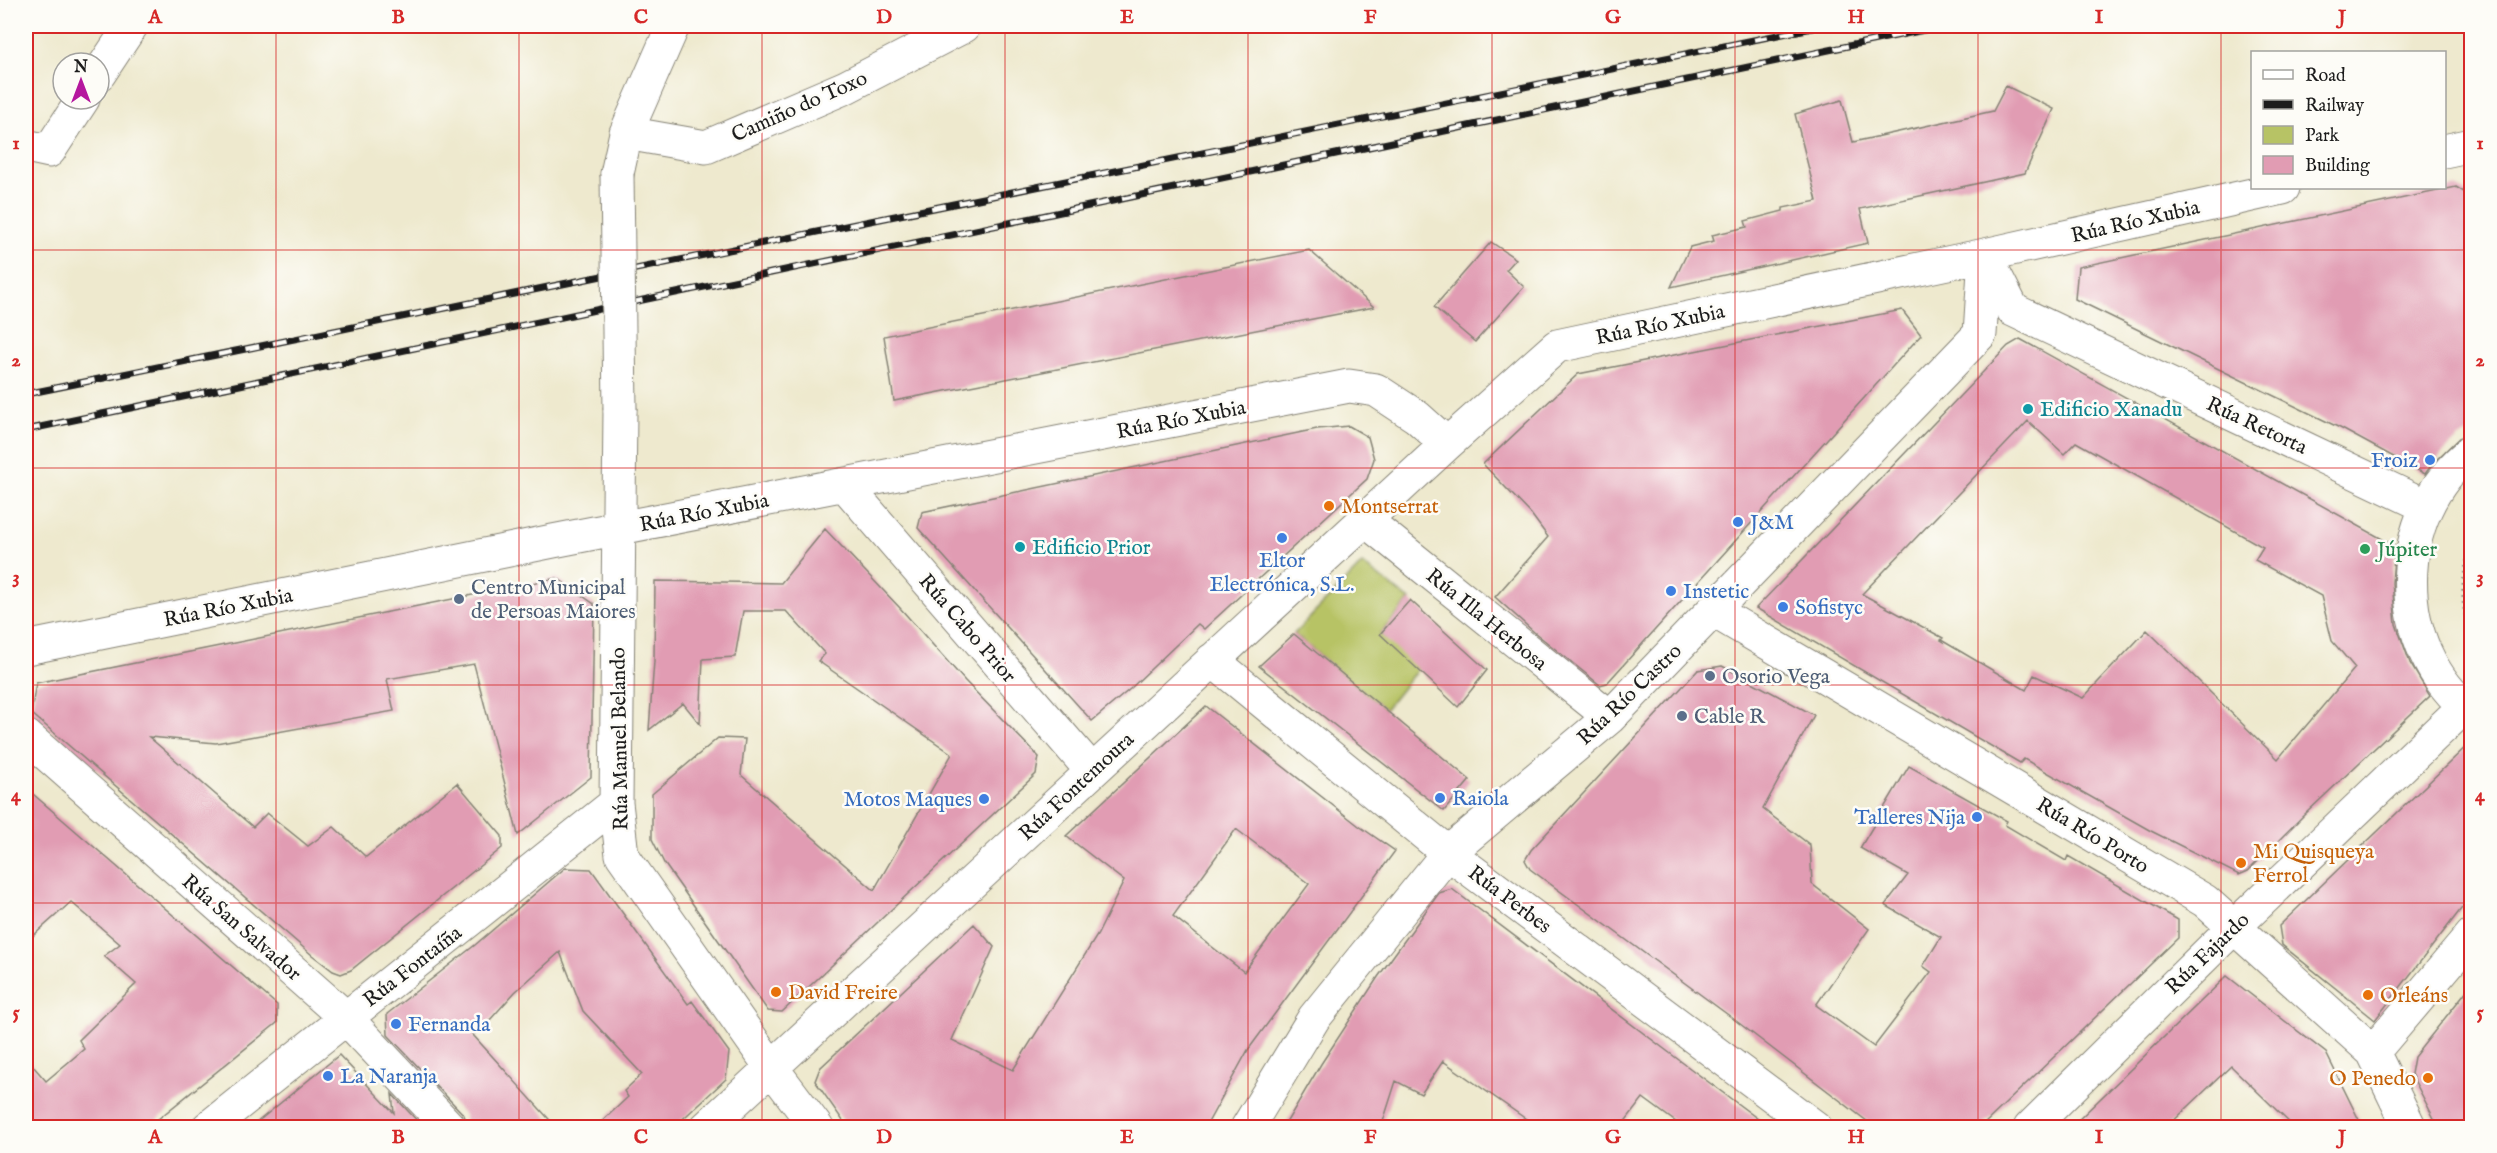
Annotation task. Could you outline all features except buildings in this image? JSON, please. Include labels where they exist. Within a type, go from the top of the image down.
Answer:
[{"type":"street","points":[[111,56],[131,26]]},
{"type":"street","name":"Rúa Manuel Belando","points":[[673,26],[626,133],[617,174],[620,410],[616,803],[622,855],[771,1067],[817,1128]]},
{"type":"street","name":"Camiño do Toxo","points":[[626,133],[706,147],[846,87],[964,26]]},
{"type":"street","points":[[37,148],[72,111]]},
{"type":"street","points":[[2446,151],[2472,145]]},
{"type":"street","name":"Rúa Río Xubia","points":[[26,648],[618,528],[1349,386],[1376,390],[1417,417],[1447,444],[1557,346],[1985,255],[2279,189]]},
{"type":"street","name":"Rúa Retorta","points":[[1985,255],[2013,310],[2426,506]]},
{"type":"street","name":"Rúa Río Castro","points":[[1247,1128],[1314,1018],[1448,853],[1610,717],[1980,334],[1985,255]]},
{"type":"street","name":"Rúa Fontemoura","points":[[706,1128],[1447,444]]},
{"type":"street","points":[[2468,709],[2436,673],[2417,633],[2409,590],[2412,547],[2426,506],[2457,463],[2472,451]]},
{"type":"street","name":"Rúa Cabo Prior","points":[[845,485],[1092,771]]},
{"type":"street","name":"Rúa Illa Herbosa","points":[[1365,520],[1610,717]]},
{"type":"street","name":"Rúa Río Porto","points":[[1714,611],[2205,901],[2373,1052],[2410,1128]]},
{"type":"street","name":"Rúa Perbes","points":[[1212,660],[1448,853],[1816,1128]]},
{"type":"street","name":"Rúa Fajardo","points":[[2030,1128],[2235,926],[2468,709]]},
{"type":"street","name":"Rúa San Salvador","points":[[26,736],[346,1018],[450,1128]]},
{"type":"street","name":"Rúa Fontaíña","points":[[208,1128],[616,803]]},
{"type":"street","points":[[2373,1052],[2472,935]]},
{"type":"path","points":[[2472,543],[2462,584],[2467,624],[2472,632]]},
{"type":"green space","points":[[1362,564],[1410,600],[1380,634],[1421,665],[1385,710],[1294,634]]},
{"type":"railway","points":[[26,394],[1822,26]]},
{"type":"railway","points":[[26,430],[1943,26]]},
{"type":"place","name":"Edificio Xanadu","points":[[2028,409]]},
{"type":"place","name":"Froiz","points":[[2430,460]]},
{"type":"place","name":"Montserrat","points":[[1329,506]]},
{"type":"place","name":"J&M","points":[[1738,522]]},
{"type":"place","name":"Eltor Electrónica, S.L.","points":[[1282,538]]},
{"type":"place","name":"Edificio Prior","points":[[1020,547]]},
{"type":"place","name":"Júpiter","points":[[2365,549]]},
{"type":"place","name":"Instetic","points":[[1671,591]]},
{"type":"place","name":"Centro Municipal de Persoas Maiores","points":[[459,599]]},
{"type":"place","name":"Sofistyc","points":[[1783,607]]},
{"type":"place","name":"Osorio Vega","points":[[1710,676]]},
{"type":"place","name":"Cable R","points":[[1682,716]]},
{"type":"place","name":"Raiola","points":[[1440,798]]},
{"type":"place","name":"Motos Maques","points":[[984,799]]},
{"type":"place","name":"Talleres Nija","points":[[1977,817]]},
{"type":"place","name":"Mi Quisqueya Ferrol","points":[[2241,863]]},
{"type":"place","name":"David Freire","points":[[776,992]]},
{"type":"place","name":"Orleáns","points":[[2368,995]]},
{"type":"place","name":"Fernanda","points":[[396,1024]]},
{"type":"place","name":"La Naranja","points":[[328,1076]]},
{"type":"place","name":"O Penedo","points":[[2428,1078]]}]
